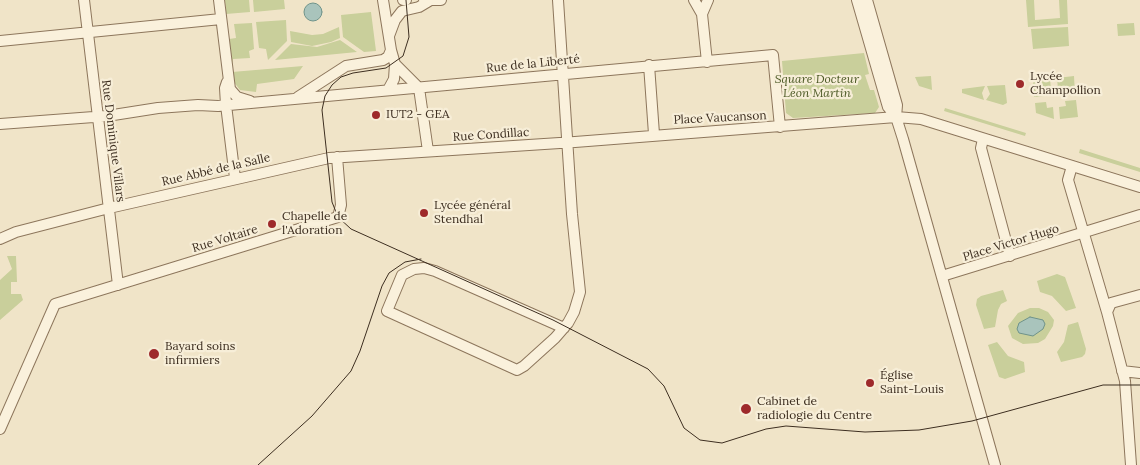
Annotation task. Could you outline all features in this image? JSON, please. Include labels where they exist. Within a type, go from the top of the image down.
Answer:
[{"type":"street","name":"Rue Dominique Villars","points":[[84,0],[118,285]]},
{"type":"street","points":[[219,0],[230,89],[237,97],[255,102]]},
{"type":"street","points":[[384,0],[391,50],[395,64],[394,79],[388,90]]},
{"type":"street","points":[[389,37],[395,20],[402,11],[419,7],[427,1],[441,0]]},
{"type":"street","points":[[558,0],[572,214],[580,292],[574,312],[564,328],[524,366],[517,370],[387,311],[402,275],[414,269],[424,268],[435,271],[564,328]]},
{"type":"street","points":[[694,0],[702,14],[706,62]]},
{"type":"street","points":[[702,14],[708,0]]},
{"type":"street","points":[[858,0],[888,107],[896,117]]},
{"type":"street","points":[[867,0],[897,105],[896,117],[995,465]]},
{"type":"street","points":[[0,41],[221,19]]},
{"type":"street","points":[[297,98],[346,66],[383,60],[391,50]]},
{"type":"street","name":"Place Vaucanson","points":[[649,65],[706,62],[773,55],[780,127],[654,134]]},
{"type":"street","points":[[395,64],[418,88],[428,151]]},
{"type":"street","points":[[649,65],[654,134]]},
{"type":"street","name":"Rue de la Liberté","points":[[0,124],[97,116],[158,108],[226,105],[418,88],[649,65]]},
{"type":"street","points":[[228,80],[225,88],[226,105],[235,178]]},
{"type":"street","points":[[780,127],[896,117],[921,119],[1140,187]]},
{"type":"street","name":"Rue Condillac","points":[[333,157],[567,142],[654,134]]},
{"type":"street","points":[[984,139],[981,148],[1010,256]]},
{"type":"street","name":"Rue Abbé de la Salle","points":[[0,239],[16,232],[109,208],[333,157]]},
{"type":"street","name":"Rue Voltaire","points":[[0,429],[55,304],[339,215],[341,205],[333,157]]},
{"type":"street","points":[[1072,166],[1068,180],[1126,383],[1131,463]]},
{"type":"street","name":"Place Victor Hugo","points":[[942,276],[1140,216]]},
{"type":"street","points":[[1107,312],[1111,303],[1140,295]]},
{"type":"street","points":[[1122,371],[1140,373]]},
{"type":"green space","points":[[225,0],[249,0],[250,12],[226,14]]},
{"type":"green space","points":[[253,0],[284,0],[285,9],[254,12]]},
{"type":"green space","points":[[1026,0],[1034,0],[1035,20],[1060,18],[1059,0],[1067,0],[1068,24],[1028,27]]},
{"type":"green space","points":[[371,12],[376,51],[364,52],[343,37],[341,15]]},
{"type":"green space","points":[[286,20],[287,41],[268,60],[266,49],[259,48],[256,22]]},
{"type":"green space","points":[[252,23],[254,49],[249,51],[250,58],[233,59],[232,64],[229,39],[236,38],[234,24]]},
{"type":"green space","points":[[1134,23],[1135,35],[1118,36],[1117,24]]},
{"type":"green space","points":[[339,27],[340,38],[331,42],[312,46],[291,42],[290,31],[312,35],[323,34]]},
{"type":"green space","points":[[1068,27],[1069,46],[1033,49],[1031,29]]},
{"type":"green space","points":[[340,40],[357,52],[275,60],[291,44],[317,47]]},
{"type":"green space","name":"Square Docteur Léon Martin","points":[[864,53],[869,74],[865,75],[870,90],[874,90],[879,107],[875,113],[793,118],[786,113],[782,61]]},
{"type":"green space","points":[[303,66],[294,79],[257,84],[256,92],[240,90],[233,81],[232,72]]},
{"type":"green space","points":[[931,76],[932,90],[919,86],[915,77]]},
{"type":"green space","points":[[1074,76],[1075,94],[1064,94],[1064,89],[1058,89],[1057,78]]},
{"type":"green space","points":[[1050,78],[1051,90],[1045,90],[1045,96],[1034,97],[1033,79]]},
{"type":"green space","points":[[1005,85],[1007,103],[1003,105],[986,100],[990,94],[987,86]]},
{"type":"green space","points":[[985,86],[982,93],[984,100],[962,93],[962,89]]},
{"type":"green space","points":[[1076,100],[1078,117],[1060,119],[1059,107],[1066,106],[1065,101]]},
{"type":"green space","points":[[1046,102],[1047,108],[1053,107],[1054,119],[1036,113],[1035,103]]},
{"type":"green space","points":[[945,108],[1026,133],[1025,136],[944,111]]},
{"type":"green space","points":[[1080,149],[1140,168],[1140,172],[1079,153]]},
{"type":"green space","points":[[7,256],[16,256],[17,282],[11,282],[11,294],[21,294],[23,300],[0,320],[0,280],[12,269]]},
{"type":"green space","points":[[1057,274],[1065,277],[1076,308],[1066,311],[1052,296],[1040,292],[1037,281]]},
{"type":"green space","points":[[1003,290],[1007,301],[1001,304],[998,310],[995,327],[984,329],[976,305],[977,299],[981,296]]},
{"type":"green space","points":[[1030,308],[1039,308],[1048,312],[1054,320],[1053,326],[1045,339],[1038,343],[1023,344],[1012,338],[1008,326],[1018,313]]},
{"type":"green space","points":[[1078,322],[1086,349],[1085,354],[1082,357],[1061,362],[1057,352],[1064,342],[1068,325]]},
{"type":"green space","points":[[997,342],[1008,356],[1024,362],[1025,372],[1005,379],[999,377],[988,345]]},
{"type":"water","points":[[313,3],[319,6],[322,12],[319,18],[313,21],[307,18],[304,12],[307,6]]},
{"type":"water","points":[[1030,317],[1043,320],[1045,324],[1043,329],[1033,336],[1019,333],[1017,329],[1019,323]]},
{"type":"tram line","points":[[406,0],[409,37],[403,56],[386,68],[353,73],[341,77],[332,85],[325,96],[322,110],[332,202],[338,217],[351,229],[553,320],[648,369],[664,386],[684,428],[700,440],[722,443],[766,429],[786,426],[865,432],[919,430],[972,421],[1103,385],[1140,385]]},
{"type":"tram line","points":[[258,465],[312,416],[351,371],[360,351],[382,286],[389,273],[405,262],[421,259]]},
{"type":"place","name":"Lycée Champollion","points":[[1020,84]]},
{"type":"place","name":"IUT2 - GEA","points":[[376,115]]},
{"type":"place","name":"Lycée général Stendhal","points":[[424,213]]},
{"type":"place","name":"Chapelle de l'Adoration","points":[[272,224]]},
{"type":"place","name":"Bayard soins infirmiers","points":[[154,354]]},
{"type":"place","name":"Église Saint-Louis","points":[[870,383]]},
{"type":"place","name":"Cabinet de radiologie du Centre","points":[[746,409]]}]
